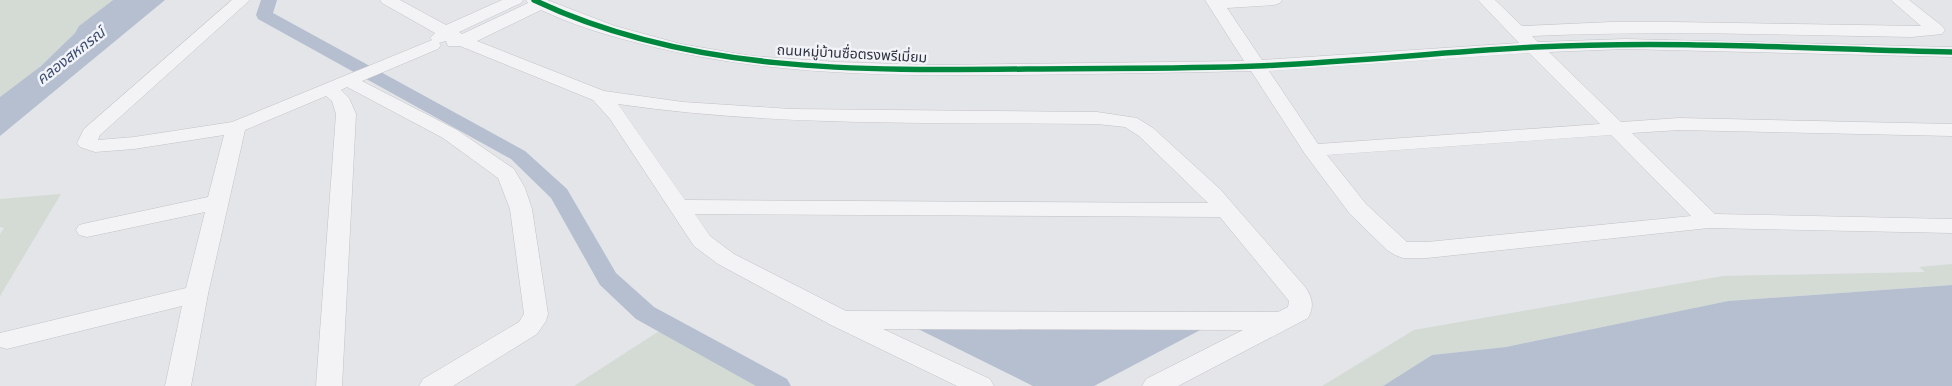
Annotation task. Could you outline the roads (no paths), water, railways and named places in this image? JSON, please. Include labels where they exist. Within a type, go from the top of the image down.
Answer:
[{"type":"street","points":[[242,0],[91,133],[87,143],[95,146],[134,143],[236,126],[350,81],[432,45],[462,40],[537,2]]},
{"type":"street","points":[[388,0],[462,40],[600,96],[683,108],[791,115],[1117,119],[1130,122],[1146,132],[1212,194],[1298,294],[1301,302],[1299,312],[1155,386]]},
{"type":"street","points":[[432,45],[446,32],[515,0]]},
{"type":"street","points":[[1214,2],[1274,0]]},
{"type":"street","points":[[1486,0],[1709,221]]},
{"type":"street","points":[[1518,31],[1611,27],[1912,32],[1936,30],[1899,0]]},
{"type":"street","name":"ถนนหมู่บ้านซื่อตรงพรีเมี่ยม","points":[[537,2],[618,33],[680,49],[752,60],[837,67],[932,70],[1256,66],[1535,47],[1625,44],[1952,52]]},
{"type":"street","points":[[1214,2],[1312,150],[1358,209],[1386,238],[1403,250],[1427,250],[1709,221],[1952,226]]},
{"type":"street","points":[[350,81],[450,134],[506,174],[514,188],[521,209],[536,314],[534,321],[528,328],[432,386]]},
{"type":"street","points":[[328,90],[340,98],[346,114],[330,386]]},
{"type":"street","points":[[343,106],[375,94]]},
{"type":"street","points":[[600,96],[616,115],[702,241],[726,259],[840,320],[981,386]]},
{"type":"street","points":[[616,115],[683,108]]},
{"type":"street","points":[[1312,150],[1616,127],[1706,123],[1952,130]]},
{"type":"street","points":[[178,386],[196,294],[236,126]]},
{"type":"street","points":[[87,230],[219,202]]},
{"type":"street","points":[[678,207],[1226,210]]},
{"type":"street","points":[[7,340],[196,294]]},
{"type":"street","points":[[840,320],[1283,321]]},
{"type":"water","name":"คลองสหกรณ์","points":[[113,0],[165,0],[0,136],[0,97],[41,66],[75,33],[79,26]]},
{"type":"water","points":[[1952,285],[1952,386],[1383,386],[1432,355],[1506,347],[1728,301]]},
{"type":"water","points":[[902,321],[1206,327],[1094,386],[1033,386]]},
{"type":"waterway","points":[[269,0],[264,15],[518,155],[559,194],[608,279],[645,313],[778,386]]}]
